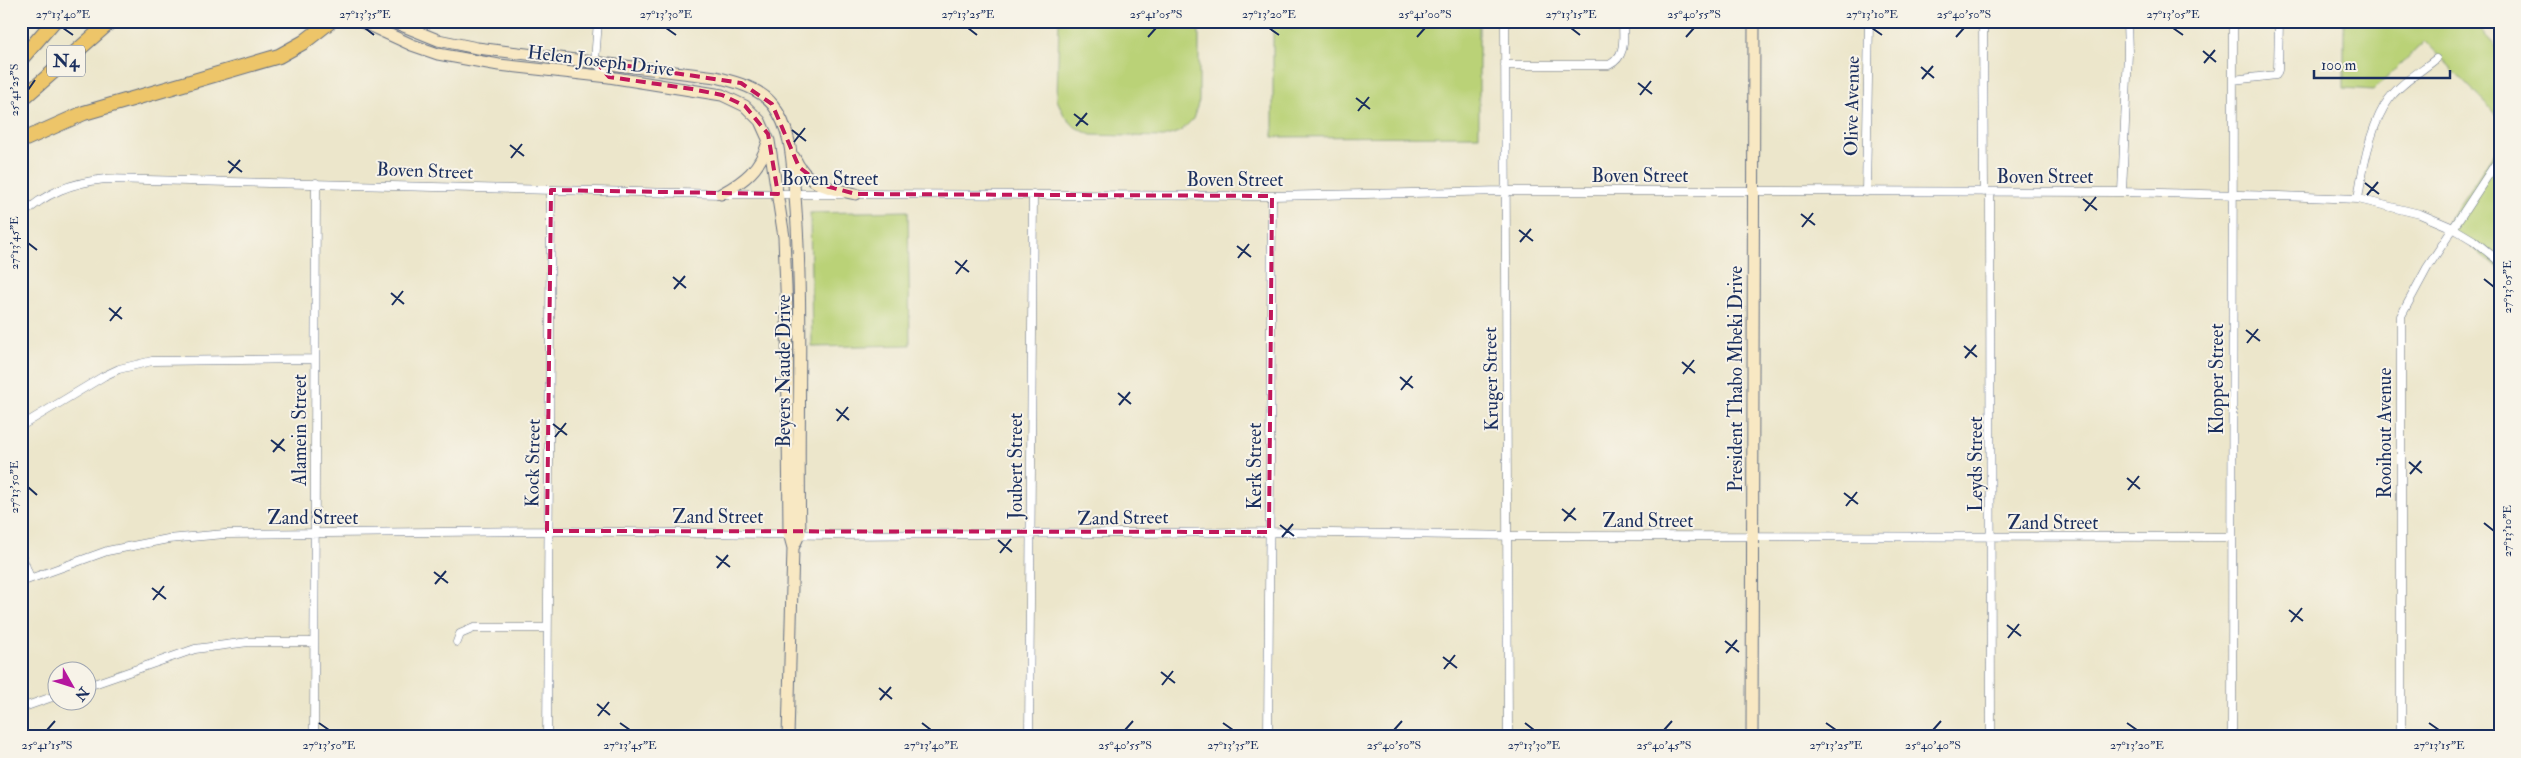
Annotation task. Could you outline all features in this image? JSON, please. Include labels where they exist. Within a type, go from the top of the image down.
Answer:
[{"type":"highway","points":[[21,59],[54,21]]},
{"type":"highway","name":"N4","points":[[21,100],[111,21]]},
{"type":"highway","points":[[21,141],[84,113],[279,56],[304,42],[331,21]]},
{"type":"street","name":"Helen Joseph Drive","points":[[360,21],[394,38],[438,54],[499,65],[609,77],[722,95],[745,106],[760,121],[769,141],[778,194]]},
{"type":"street","name":"Helen Joseph Drive","points":[[391,21],[438,40],[477,48],[716,77],[741,83],[772,104],[783,122],[793,154],[794,194]]},
{"type":"street","points":[[598,21],[594,61],[609,77]]},
{"type":"street","name":"Kruger Street","points":[[1505,21],[1504,192],[1508,737]]},
{"type":"street","points":[[1505,65],[1609,64],[1615,62],[1623,48],[1623,21]]},
{"type":"street","name":"President Thabo Mbeki Drive","points":[[1752,737],[1752,192],[1754,21]]},
{"type":"street","name":"Olive Avenue","points":[[1866,192],[1869,21]]},
{"type":"street","name":"Leyds Street","points":[[1983,21],[1991,538],[1991,737]]},
{"type":"street","points":[[2122,192],[2128,52],[2127,21]]},
{"type":"street","name":"Klopper Street","points":[[2232,737],[2233,21]]},
{"type":"street","points":[[2233,80],[2276,75],[2278,70],[2279,21]]},
{"type":"street","points":[[2358,199],[2361,177],[2385,106],[2401,87],[2436,59]]},
{"type":"street","points":[[721,194],[740,184],[755,170],[764,157],[769,141]]},
{"type":"street","points":[[793,154],[799,168],[811,181],[856,194]]},
{"type":"street","name":"Rooihout Avenue","points":[[2401,737],[2401,316],[2422,277],[2500,157]]},
{"type":"street","name":"Boven Street","points":[[21,216],[38,201],[60,188],[82,182],[105,179],[721,194],[1272,196],[1504,192],[2122,192],[2358,199],[2420,214],[2453,228],[2474,240],[2500,262]]},
{"type":"street","name":"Alamein Street","points":[[314,737],[316,183]]},
{"type":"street","name":"Kock Street","points":[[546,737],[550,190]]},
{"type":"street","name":"Beyers Naude Drive","points":[[778,194],[784,237],[794,533]]},
{"type":"street","name":"Beyers Naude Drive","points":[[788,737],[801,312],[794,194]]},
{"type":"street","name":"Joubert Street","points":[[1029,737],[1032,534],[1033,194]]},
{"type":"street","name":"Kerk Street","points":[[1268,737],[1272,196]]},
{"type":"street","points":[[21,426],[104,376],[119,369],[152,361],[316,359]]},
{"type":"street","name":"Zand Street","points":[[21,582],[107,551],[168,538],[226,534],[314,535],[547,532],[1032,534],[1269,532],[1508,536],[2231,537]]},
{"type":"street","points":[[21,554],[30,578]]},
{"type":"street","points":[[457,642],[460,634],[474,628],[547,628]]},
{"type":"street","points":[[98,683],[195,649],[248,642],[313,642]]},
{"type":"street","points":[[21,708],[48,699]]},
{"type":"highlighted area","points":[[595,61],[741,83],[772,104],[799,167],[822,185],[856,194],[1272,196],[1269,532],[547,531],[551,190],[778,194],[768,134],[745,106],[722,95],[609,77]]},
{"type":"green space","points":[[1059,21],[1199,21],[1199,101],[1193,119],[1180,132],[1163,137],[1091,135],[1075,127],[1064,115],[1057,100]]},
{"type":"green space","points":[[1273,21],[1479,21],[1479,136],[1273,137]]},
{"type":"green space","points":[[2344,21],[2472,21],[2500,51],[2500,118],[2425,41],[2374,90],[2344,88]]},
{"type":"green space","points":[[2500,144],[2500,271],[2469,244],[2444,228]]},
{"type":"green space","points":[[908,211],[910,345],[812,347],[810,213]]}]
